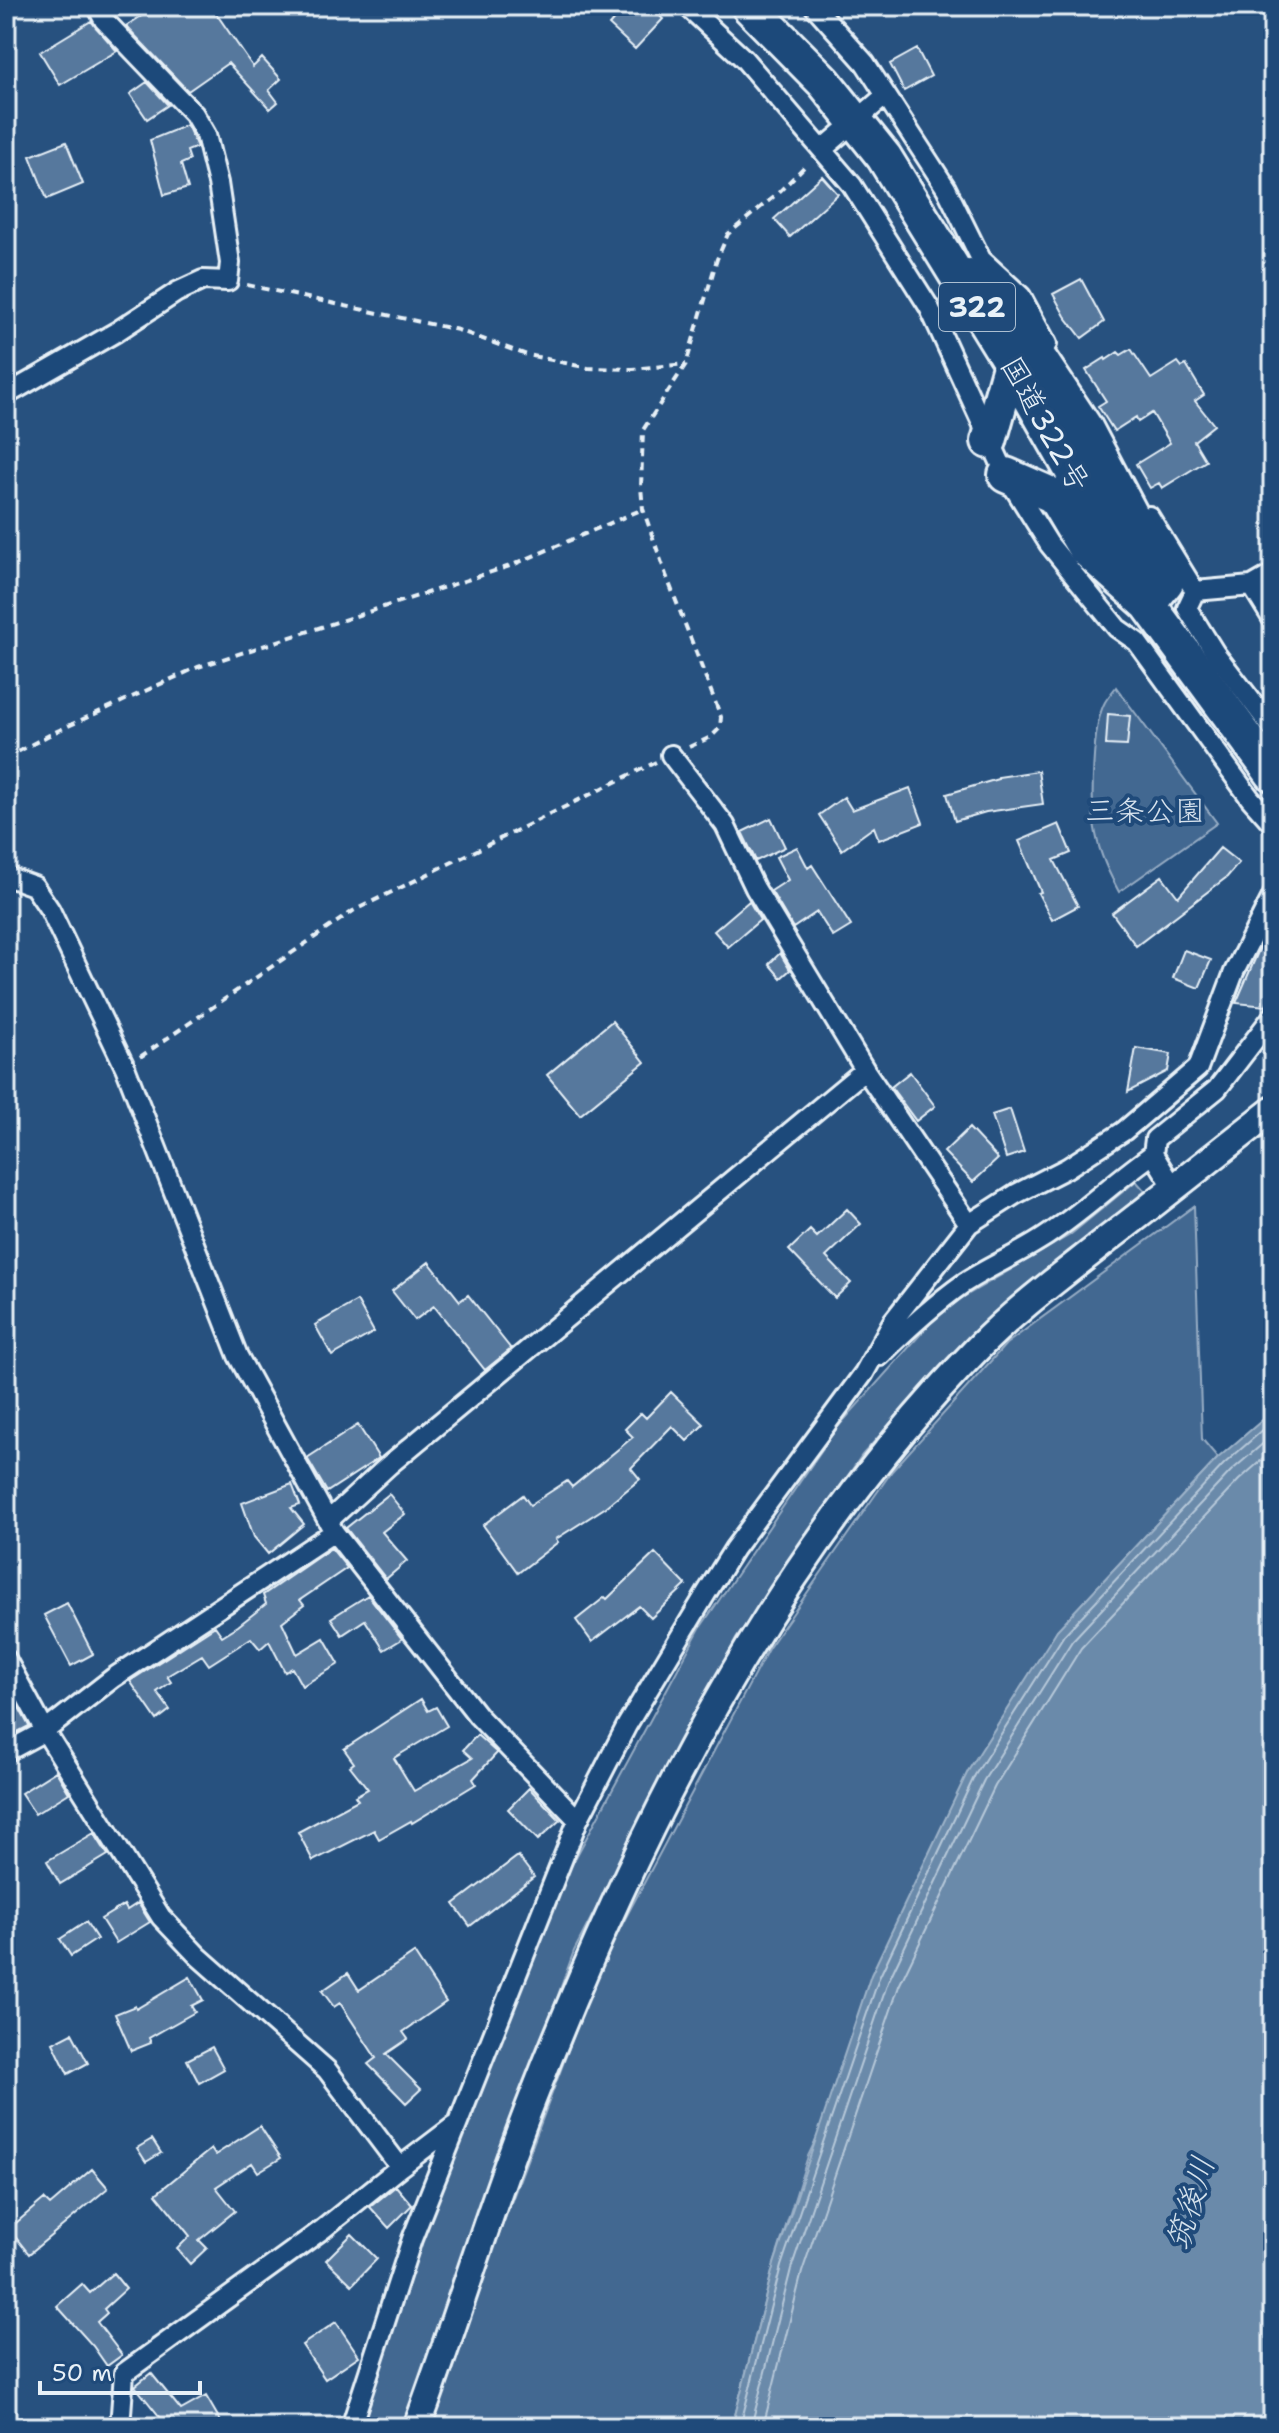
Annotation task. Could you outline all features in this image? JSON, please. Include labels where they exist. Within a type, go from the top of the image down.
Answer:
[{"type":"highway","name":"国道322号","points":[[749,6],[824,82],[884,157],[1011,363],[1148,604],[1273,774]]},
{"type":"highway","points":[[948,260],[1000,300],[1085,428],[1166,582],[1148,604],[1085,548],[1054,496],[1006,475]]},
{"type":"highway","points":[[989,441],[1011,363]]},
{"type":"street","points":[[6,395],[116,332],[177,292],[203,280],[228,281],[230,263],[218,183],[206,135],[194,114],[104,20],[97,6]]},
{"type":"street","points":[[687,6],[744,59],[816,156],[852,185],[929,307],[1006,475],[1049,544],[1117,628],[1137,642],[1250,798],[1273,824]]},
{"type":"street","points":[[814,6],[865,63],[946,188],[981,259],[1021,296],[1050,350],[1085,428],[1129,485],[1195,591]]},
{"type":"street","points":[[816,156],[886,95]]},
{"type":"street","points":[[1195,591],[1252,586],[1273,574]]},
{"type":"street","points":[[1252,586],[1273,620]]},
{"type":"street","points":[[1195,591],[1187,608],[1215,653],[1273,729]]},
{"type":"street","points":[[671,755],[725,825],[755,888],[865,1070],[969,1224]]},
{"type":"street","points":[[6,876],[34,886],[50,910],[125,1067],[238,1356],[331,1526],[478,1716],[578,1820]]},
{"type":"street","points":[[351,2427],[407,2252],[454,2126],[578,1820],[627,1725],[734,1549],[864,1373],[893,1321],[969,1224],[1016,1194],[1067,1168],[1124,1131],[1198,1068],[1234,972],[1273,895]]},
{"type":"street","points":[[1174,1188],[1153,1154],[1155,1139],[1217,1089],[1273,1016]]},
{"type":"street","points":[[6,1752],[45,1731],[113,1678],[331,1526],[389,1465],[865,1070]]},
{"type":"street","points":[[417,2427],[531,2102],[588,1962],[649,1827],[753,1642],[818,1541],[919,1410],[982,1344],[1054,1281],[1273,1110]]},
{"type":"street","points":[[864,1373],[912,1323],[965,1282],[1039,1241],[1153,1154]]},
{"type":"street","points":[[6,1659],[45,1731],[161,1917],[198,1956],[327,2070],[400,2167]]},
{"type":"street","points":[[120,2427],[124,2373],[323,2229],[454,2126]]},
{"type":"path","points":[[125,1067],[353,911],[711,737],[720,728],[721,717],[643,509],[643,430],[686,364],[717,259],[728,234],[777,194],[816,156]]},
{"type":"path","points":[[228,281],[458,330],[524,354],[588,368],[633,369],[686,364]]},
{"type":"path","points":[[6,758],[55,732],[198,667],[510,566],[643,509]]},
{"type":"green space","name":"三条公園","points":[[1116,687],[1217,823],[1119,892],[1100,849],[1093,805],[1097,729],[1105,702]]},
{"type":"green space","points":[[1136,1181],[1145,1191],[975,1330],[862,1455],[736,1639],[574,1951],[402,2427],[361,2427],[405,2280],[537,1929],[700,1628],[836,1429],[943,1309],[1070,1235]]},
{"type":"green space","points":[[1194,1206],[1202,1439],[1218,1458],[1057,1630],[808,2156],[774,2264],[732,2427],[427,2427],[599,1968],[768,1649],[892,1471],[1006,1344]]},
{"type":"water","name":"筑後川","points":[[1273,1411],[1273,2427],[732,2427],[774,2264],[871,1975],[968,1771],[1057,1630],[1218,1458]]},
{"type":"building","points":[[157,6],[211,6],[253,67],[262,58],[281,79],[269,90],[278,102],[270,109],[228,63],[188,91],[126,26]]},
{"type":"building","points":[[626,6],[649,6],[663,19],[635,49],[609,25]]},
{"type":"building","points":[[91,21],[117,51],[60,85],[40,52]]},
{"type":"building","points":[[917,49],[931,76],[904,91],[890,64]]},
{"type":"building","points":[[147,82],[168,105],[147,119],[130,94]]},
{"type":"building","points":[[187,125],[197,147],[187,151],[190,160],[181,164],[188,188],[164,195],[150,140]]},
{"type":"building","points":[[66,142],[83,184],[47,199],[30,156]]},
{"type":"building","points":[[822,176],[838,194],[790,237],[774,219]]},
{"type":"building","points":[[1081,279],[1104,322],[1082,338],[1053,294]]},
{"type":"building","points":[[1131,349],[1151,379],[1178,362],[1182,367],[1186,365],[1204,395],[1195,401],[1214,425],[1194,441],[1206,461],[1162,488],[1159,483],[1150,488],[1136,464],[1170,443],[1152,413],[1138,422],[1136,417],[1114,431],[1098,406],[1106,401],[1086,370],[1105,358]]},
{"type":"building","points":[[1108,714],[1130,716],[1127,746],[1106,745]]},
{"type":"building","points":[[1038,771],[1043,804],[986,812],[955,821],[947,794],[998,777]]},
{"type":"building","points":[[910,788],[923,823],[879,840],[874,827],[842,850],[819,815],[844,797],[852,810]]},
{"type":"building","points":[[771,818],[785,847],[756,861],[742,832]]},
{"type":"building","points":[[1059,824],[1071,853],[1054,860],[1078,906],[1052,920],[1038,893],[1041,892],[1019,841]]},
{"type":"building","points":[[797,847],[808,868],[812,865],[851,926],[833,937],[817,912],[793,928],[771,891],[788,880],[776,857]]},
{"type":"building","points":[[1220,848],[1239,863],[1227,877],[1136,946],[1112,913],[1162,876],[1178,897]]},
{"type":"building","points":[[749,901],[760,920],[728,947],[714,931]]},
{"type":"building","points":[[1261,945],[1273,950],[1273,987],[1266,1006],[1236,1003]]},
{"type":"building","points":[[1184,950],[1211,960],[1199,988],[1173,978]]},
{"type":"building","points":[[780,953],[790,970],[781,978],[769,964]]},
{"type":"building","points":[[612,1021],[645,1062],[580,1115],[547,1075]]},
{"type":"building","points":[[1136,1048],[1171,1054],[1168,1071],[1128,1092]]},
{"type":"building","points":[[910,1072],[935,1106],[916,1121],[891,1087]]},
{"type":"building","points":[[1010,1109],[1024,1152],[1006,1158],[992,1115]]},
{"type":"building","points":[[969,1128],[998,1159],[973,1182],[944,1152]]},
{"type":"building","points":[[847,1209],[861,1224],[826,1257],[851,1283],[835,1298],[789,1250],[810,1230],[817,1237]]},
{"type":"building","points":[[429,1262],[460,1301],[468,1295],[511,1349],[485,1370],[434,1306],[415,1320],[392,1291]]},
{"type":"building","points":[[357,1301],[374,1332],[332,1356],[315,1325]]},
{"type":"building","points":[[671,1392],[704,1424],[687,1441],[672,1426],[631,1468],[640,1479],[606,1507],[556,1539],[558,1542],[518,1573],[483,1525],[523,1495],[530,1505],[567,1481],[572,1487],[633,1437],[625,1429],[641,1413],[646,1418]]},
{"type":"building","points":[[358,1425],[379,1458],[327,1492],[307,1458]]},
{"type":"building","points":[[292,1484],[300,1505],[291,1508],[304,1524],[268,1554],[254,1537],[242,1503]]},
{"type":"building","points":[[389,1494],[405,1514],[382,1532],[407,1561],[386,1579],[346,1528]]},
{"type":"building","points":[[331,1548],[347,1568],[300,1600],[304,1605],[282,1622],[297,1654],[324,1638],[339,1664],[302,1686],[292,1668],[285,1672],[269,1641],[260,1649],[251,1638],[209,1665],[202,1655],[167,1676],[171,1682],[157,1692],[170,1710],[157,1720],[130,1681],[215,1626],[222,1636],[238,1626],[266,1604],[263,1595]]},
{"type":"building","points":[[655,1553],[686,1585],[651,1618],[639,1606],[592,1642],[576,1620],[605,1597],[607,1599]]},
{"type":"building","points":[[368,1595],[402,1639],[384,1650],[365,1620],[342,1635],[331,1618]]},
{"type":"building","points":[[67,1603],[93,1654],[71,1666],[44,1615]]},
{"type":"building","points":[[6,1684],[29,1726],[6,1738]]},
{"type":"building","points":[[421,1699],[428,1711],[436,1707],[447,1726],[394,1758],[414,1791],[472,1758],[463,1750],[477,1735],[497,1753],[473,1779],[476,1784],[412,1823],[379,1839],[374,1830],[313,1861],[298,1832],[358,1800],[355,1796],[368,1789],[350,1766],[354,1763],[344,1749]]},
{"type":"building","points":[[56,1771],[69,1793],[35,1814],[21,1793]]},
{"type":"building","points":[[529,1788],[560,1820],[538,1840],[508,1809]]},
{"type":"building","points":[[94,1833],[108,1855],[60,1884],[47,1861]]},
{"type":"building","points":[[518,1856],[534,1877],[470,1926],[454,1904]]},
{"type":"building","points":[[138,1903],[150,1922],[116,1943],[101,1919],[124,1905],[127,1910]]},
{"type":"building","points":[[86,1922],[97,1939],[71,1956],[60,1939]]},
{"type":"building","points":[[414,1953],[446,2002],[403,2032],[408,2039],[386,2054],[421,2089],[406,2103],[368,2064],[376,2058],[340,2003],[334,2007],[322,1991],[348,1973],[359,1990]]},
{"type":"building","points":[[190,1977],[203,2000],[191,2006],[195,2012],[149,2038],[151,2043],[131,2051],[115,2014],[135,2006],[136,2009]]},
{"type":"building","points":[[72,2033],[88,2063],[68,2074],[53,2043]]},
{"type":"building","points":[[212,2047],[224,2069],[199,2083],[187,2060]]},
{"type":"building","points":[[260,2126],[281,2158],[258,2172],[252,2163],[216,2187],[235,2211],[199,2240],[207,2248],[190,2264],[177,2249],[190,2236],[156,2194],[211,2149],[215,2155]]},
{"type":"building","points":[[152,2139],[161,2153],[146,2162],[137,2148]]},
{"type":"building","points":[[92,2169],[108,2188],[29,2254],[9,2229],[44,2199],[50,2205]]},
{"type":"building","points":[[396,2186],[412,2205],[389,2228],[370,2207]]},
{"type":"building","points":[[352,2234],[377,2259],[352,2285],[326,2260]]},
{"type":"building","points":[[113,2273],[126,2289],[104,2309],[107,2313],[97,2322],[122,2355],[107,2366],[57,2306],[82,2284],[90,2293]]},
{"type":"building","points":[[336,2322],[359,2356],[325,2379],[302,2345]]},
{"type":"building","points":[[151,2373],[181,2410],[206,2396],[224,2427],[152,2427],[163,2421],[135,2386]]}]
